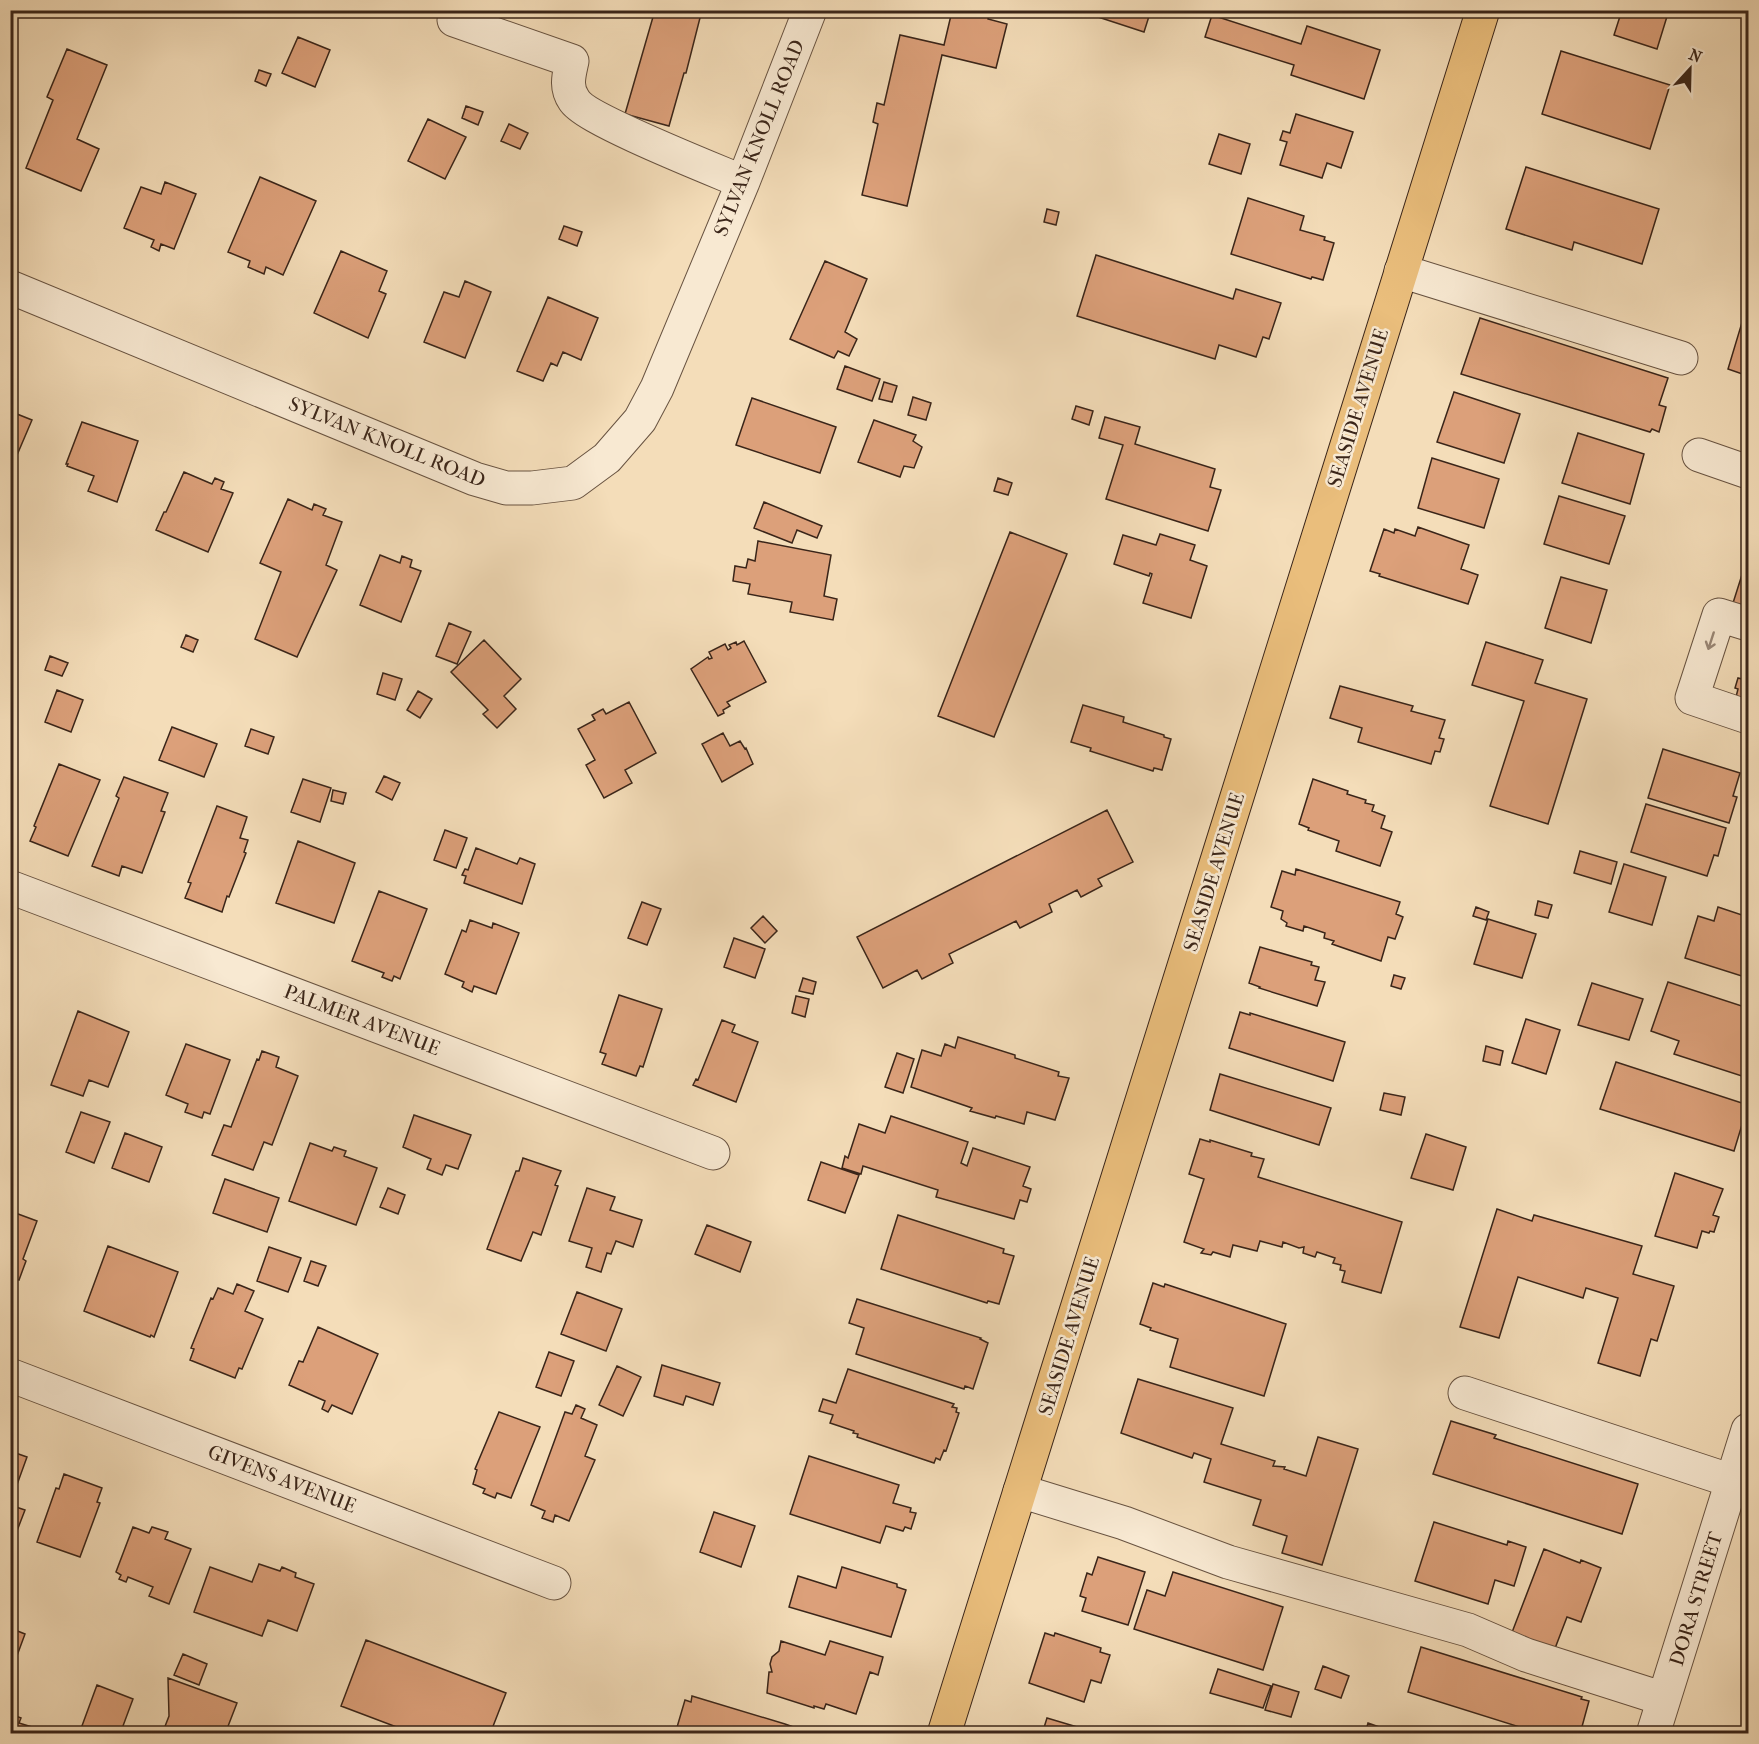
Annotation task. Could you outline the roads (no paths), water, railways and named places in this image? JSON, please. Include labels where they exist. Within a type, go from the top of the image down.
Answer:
[{"type":"main road","name":"SEASIDE AVENUE","points":[[944,1734],[1483,10]]},
{"type":"street","name":"SYLVAN KNOLL ROAD","points":[[10,287],[476,479],[506,488],[532,488],[573,483],[607,458],[640,420],[657,388],[743,182],[810,10]]},
{"type":"street","points":[[454,20],[572,61],[567,86],[574,102],[600,119],[743,182]]},
{"type":"street","points":[[1401,271],[1681,358]]},
{"type":"street","points":[[1699,455],[1749,472]]},
{"type":"street","points":[[1749,624],[1719,615],[1692,698],[1749,717]]},
{"type":"street","name":"PALMER AVENUE","points":[[10,887],[713,1153]]},
{"type":"street","name":"GIVENS AVENUE","points":[[10,1375],[554,1583]]},
{"type":"street","points":[[1465,1393],[1732,1481]]},
{"type":"street","name":"DORA STREET","points":[[1653,1734],[1749,1430]]},
{"type":"street","points":[[1020,1491],[1124,1523],[1228,1562],[1468,1630],[1526,1655],[1664,1699]]}]
